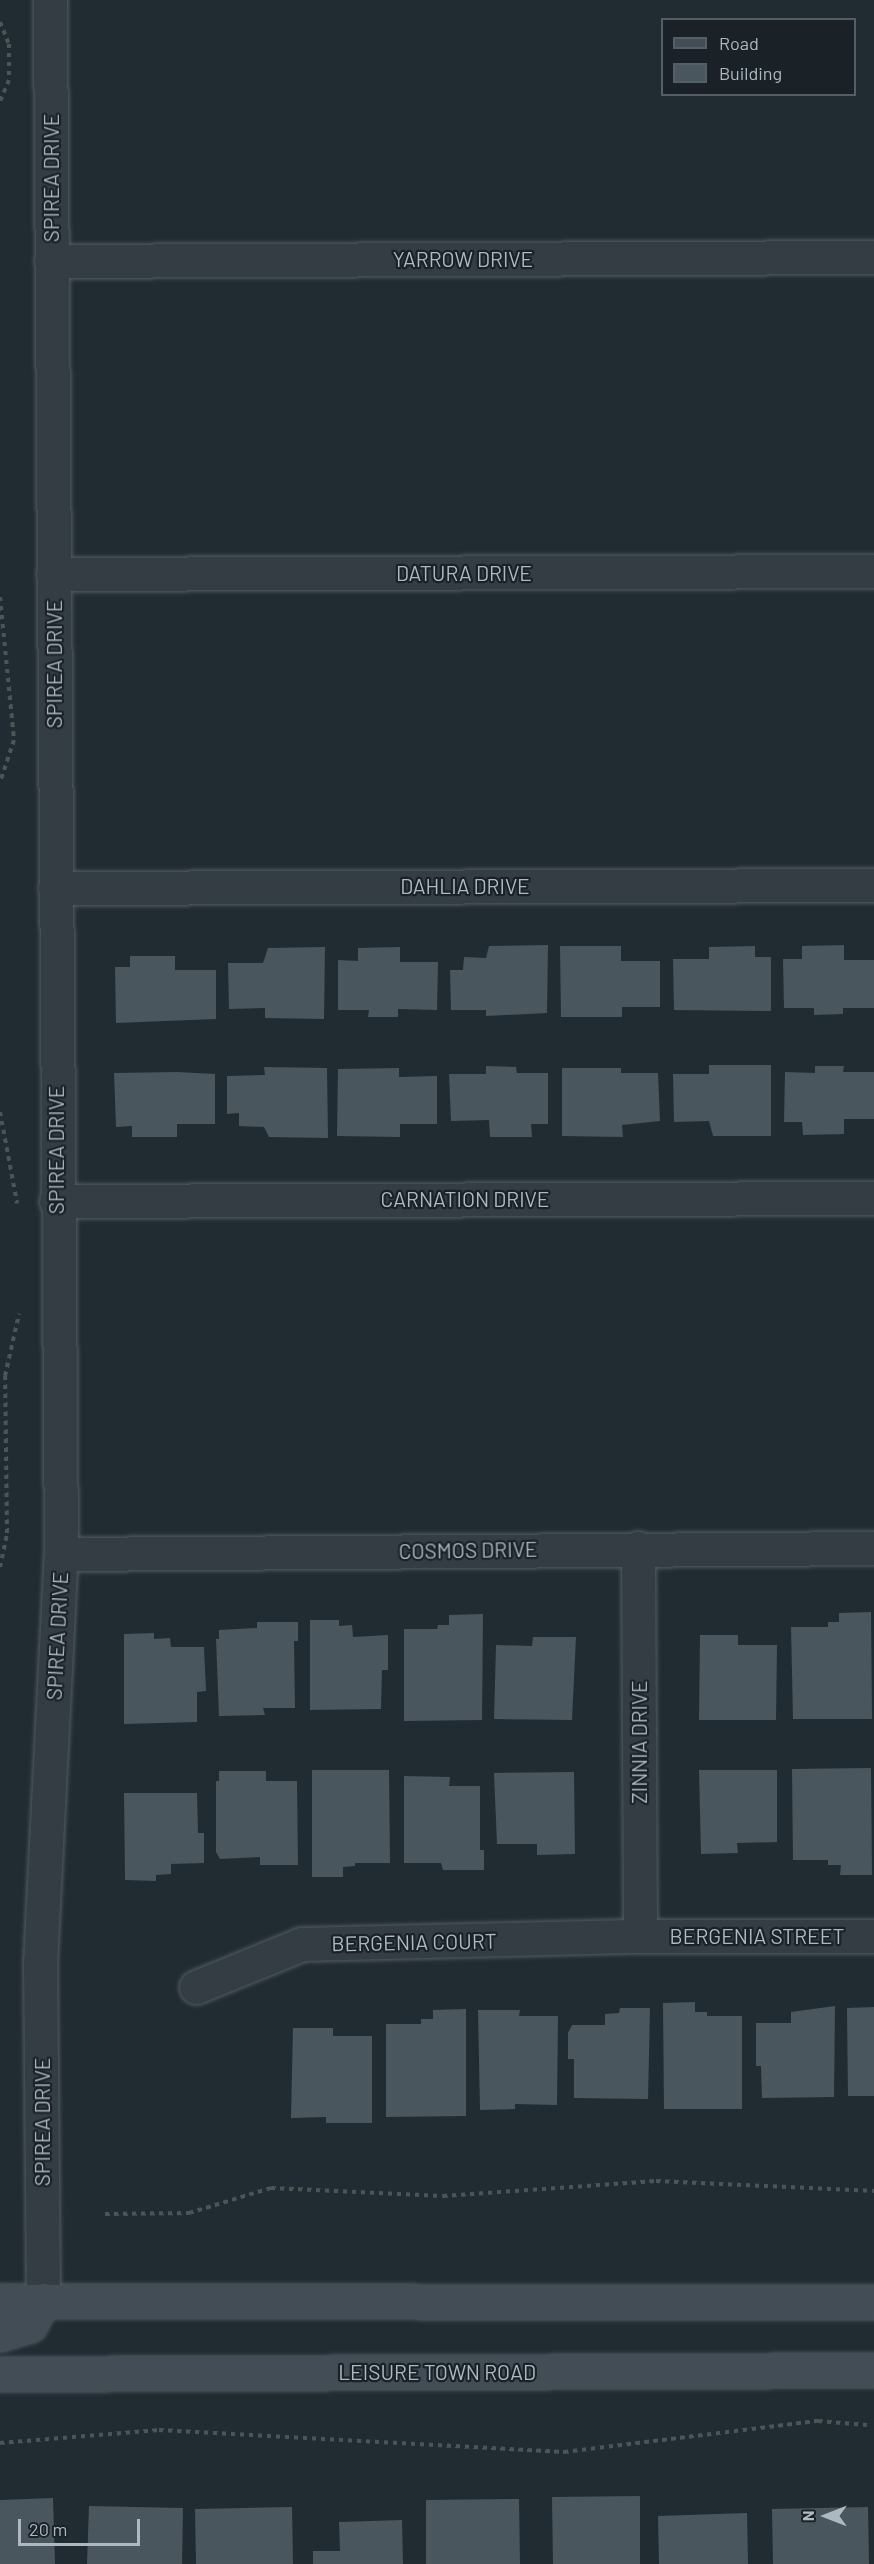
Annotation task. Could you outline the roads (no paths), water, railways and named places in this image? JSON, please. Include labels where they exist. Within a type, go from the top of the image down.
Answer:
[{"type":"main road","points":[[0,2334],[30,2325],[43,2300]]},
{"type":"main road","points":[[0,2301],[874,2302]]},
{"type":"main road","name":"LEISURE TOWN ROAD","points":[[0,2374],[874,2370]]},
{"type":"street","name":"SPIREA DRIVE","points":[[43,2300],[40,1963],[61,1554],[56,1201],[50,0]]},
{"type":"street","name":"YARROW DRIVE","points":[[51,261],[874,257]]},
{"type":"street","name":"DATURA DRIVE","points":[[53,574],[874,571]]},
{"type":"street","name":"DAHLIA DRIVE","points":[[55,888],[874,885]]},
{"type":"street","name":"CARNATION DRIVE","points":[[56,1201],[874,1198]]},
{"type":"street","name":"ZINNIA DRIVE","points":[[638,1548],[639,1936]]},
{"type":"street","name":"COSMOS DRIVE","points":[[61,1554],[874,1548]]},
{"type":"street","name":"BERGENIA STREET","points":[[639,1936],[874,1936]]},
{"type":"street","name":"BERGENIA COURT","points":[[196,1987],[302,1944],[639,1936]]}]
